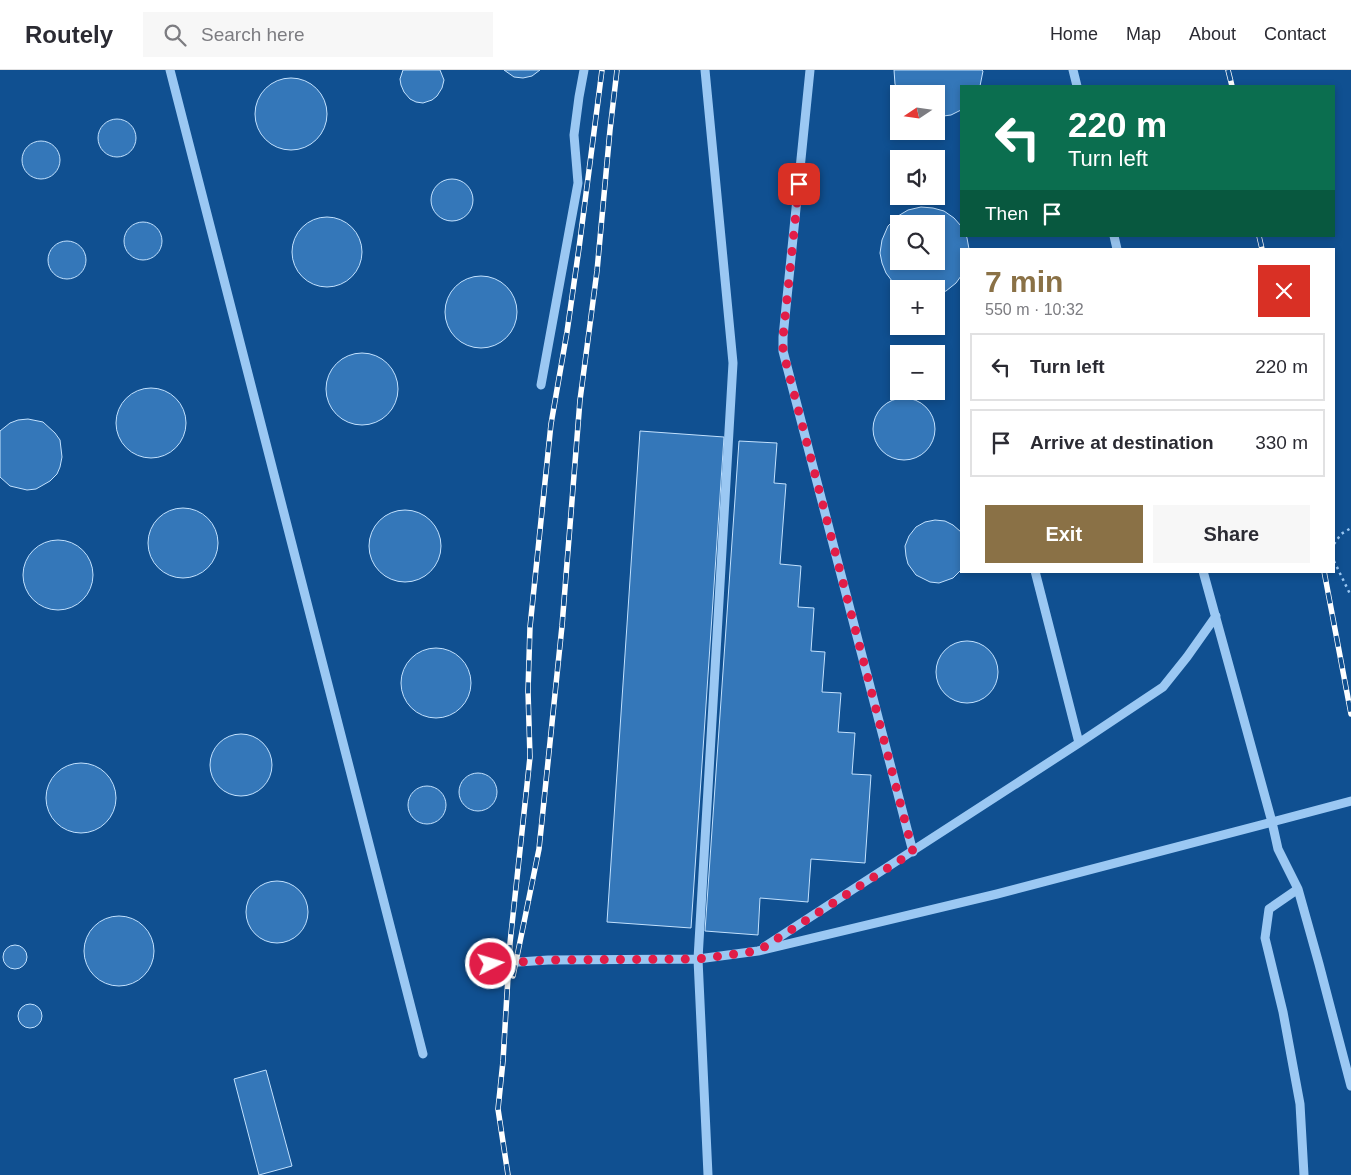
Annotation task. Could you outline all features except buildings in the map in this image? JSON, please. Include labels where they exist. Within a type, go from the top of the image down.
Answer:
[{"type":"lane","points":[[170,70],[423,1054]]},
{"type":"lane","points":[[541,385],[578,183],[574,135],[584,70]]},
{"type":"lane","points":[[705,70],[733,363],[698,959],[708,1175]]},
{"type":"lane","points":[[810,70],[783,351],[913,852]]},
{"type":"lane","points":[[1073,70],[1077,85]]},
{"type":"lane","points":[[1036,573],[1079,743]]},
{"type":"lane","points":[[1205,573],[1278,849],[1298,889],[1351,1086]]},
{"type":"lane","points":[[758,951],[913,852],[1163,687],[1216,616]]},
{"type":"lane","points":[[491,964],[548,960],[698,959],[758,951],[997,894],[1351,801]]},
{"type":"lane","points":[[1298,889],[1270,908],[1265,938],[1283,1012],[1300,1104],[1304,1175]]},
{"type":"path","points":[[1335,543],[1341,534],[1351,528]]},
{"type":"path","points":[[1335,563],[1351,596]]},
{"type":"railway","points":[[508,1175],[498,1109],[503,1061],[510,943],[530,757],[528,691],[530,627],[551,424],[567,332],[602,70]]},
{"type":"railway","points":[[513,976],[539,849],[562,626],[580,400],[597,271],[617,70]]},
{"type":"railway","points":[[1228,70],[1232,85]]},
{"type":"railway","points":[[1259,237],[1262,248]]},
{"type":"railway","points":[[1324,573],[1351,714]]},
{"type":"route","points":[[491,964],[548,960],[698,959],[758,951],[913,852],[783,351],[799,184]]}]
